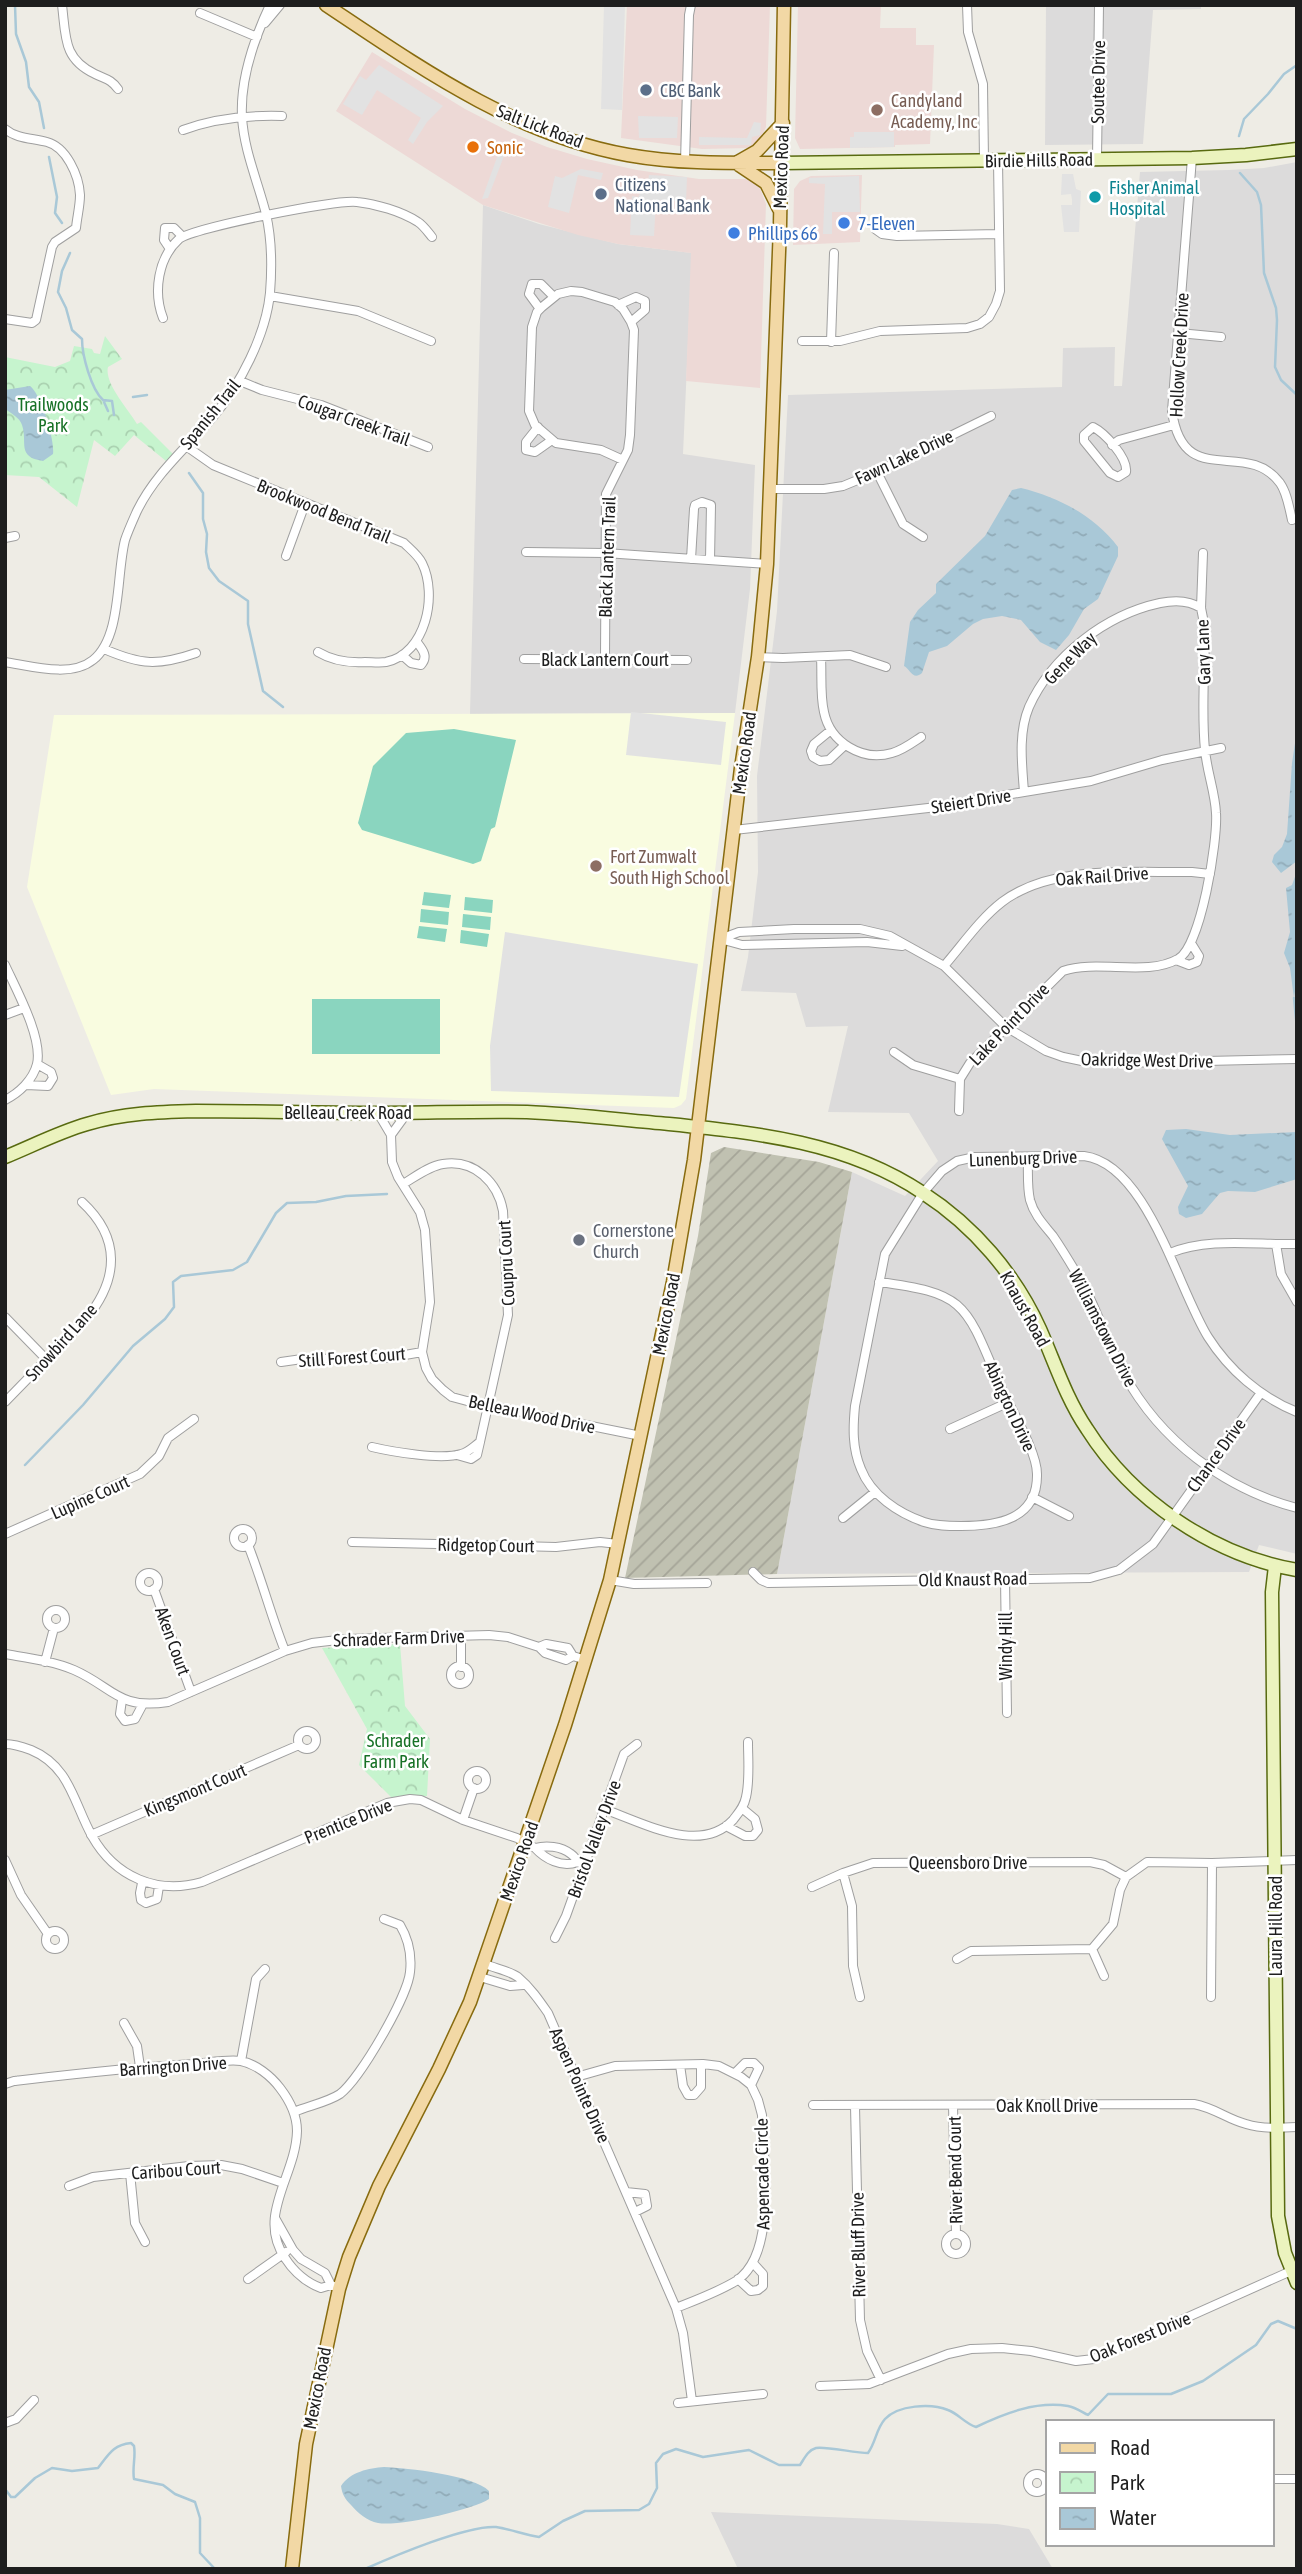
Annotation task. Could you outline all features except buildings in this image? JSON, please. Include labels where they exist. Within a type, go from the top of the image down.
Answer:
[{"type":"main road","name":"Salt Lick Road","points":[[326,5],[471,97],[506,115],[566,139],[645,158],[685,162],[781,163]]},
{"type":"main road","name":"Mexico Road","points":[[292,2569],[306,2444],[335,2287],[366,2214],[439,2069],[482,1970],[531,1845],[580,1658],[610,1580],[676,1264],[697,1128],[758,657],[767,564],[783,123],[784,5]]},
{"type":"main road","points":[[780,211],[766,183],[735,163],[757,151],[783,123]]},
{"type":"main road","name":"Birdie Hills Road","points":[[781,163],[1192,158],[1297,149]]},
{"type":"main road","name":"Belleau Creek Road","points":[[5,1157],[86,1124],[142,1113],[528,1112],[697,1128]]},
{"type":"main road","name":"Knaust Road","points":[[697,1128],[774,1137],[821,1146],[870,1164],[923,1193],[973,1233],[998,1260],[1032,1312],[1068,1396],[1087,1430],[1130,1481],[1172,1516],[1219,1545],[1248,1558],[1297,1570]]},
{"type":"main road","name":"Laura Hill Road","points":[[1275,1566],[1272,1592],[1278,2216],[1284,2253],[1294,2277]]},
{"type":"street","points":[[62,5],[71,57],[87,69],[112,80],[118,89]]},
{"type":"street","name":"Spanish Trail","points":[[104,649],[117,598],[125,541],[136,514],[150,486],[214,415],[240,380],[258,339],[270,296],[271,259],[267,216],[247,152],[242,116],[245,77],[270,5]]},
{"type":"street","name":"Spanish Trail","points":[[263,25],[280,5]]},
{"type":"street","points":[[685,162],[691,5]]},
{"type":"street","points":[[967,5],[968,32],[983,84],[984,161]]},
{"type":"street","name":"Soutee Drive","points":[[1097,159],[1099,5]]},
{"type":"street","points":[[200,13],[257,37]]},
{"type":"street","points":[[183,130],[207,121],[242,116],[282,116]]},
{"type":"street","points":[[5,129],[16,136],[58,146],[64,152],[80,195],[76,228],[52,247],[36,320],[32,324],[5,319]]},
{"type":"street","name":"Hollow Creek Drive","points":[[1192,158],[1172,411],[1174,425],[1179,437],[1196,456],[1208,461],[1243,461],[1265,468],[1282,485],[1292,520]]},
{"type":"street","points":[[802,341],[831,342],[880,331],[967,328],[980,324],[989,317],[999,298],[998,161]]},
{"type":"street","points":[[163,318],[158,307],[157,288],[162,263],[170,249],[182,236],[218,224],[353,201],[377,205],[419,222],[432,237]]},
{"type":"street","points":[[170,249],[164,240],[165,228],[174,228],[182,236]]},
{"type":"street","points":[[875,229],[882,234],[897,236],[999,234]]},
{"type":"street","points":[[831,342],[834,253]]},
{"type":"street","name":"Black Lantern Trail","points":[[605,659],[606,494],[623,460],[628,450],[634,330],[631,322],[645,310],[645,301],[636,297],[618,305],[603,297],[571,291],[554,297],[541,284],[532,284],[529,294],[540,310],[532,327],[529,411],[538,427],[526,442],[526,450],[535,452],[552,440],[601,450],[623,460]]},
{"type":"street","points":[[270,296],[358,311],[430,341]]},
{"type":"street","points":[[540,310],[554,297]]},
{"type":"street","points":[[618,305],[631,322]]},
{"type":"street","points":[[1179,333],[1222,337]]},
{"type":"street","name":"Cougar Creek Trail","points":[[240,380],[262,390],[321,405],[428,447]]},
{"type":"street","name":"Fawn Lake Drive","points":[[771,489],[824,489],[843,486],[991,416]]},
{"type":"street","points":[[1112,445],[1119,440],[1174,425]]},
{"type":"street","points":[[538,427],[552,440]]},
{"type":"street","points":[[1093,427],[1100,430],[1112,445],[1127,467],[1126,472],[1118,477],[1110,473],[1084,441],[1084,435],[1093,427]]},
{"type":"street","name":"Brookwood Bend Trail","points":[[186,446],[213,465],[404,543],[422,562],[428,588],[427,611],[421,634],[402,655],[387,662],[357,662],[331,660],[318,652]]},
{"type":"street","points":[[877,472],[903,524],[923,537]]},
{"type":"street","points":[[691,559],[694,509],[695,505],[702,502],[711,505],[710,560]]},
{"type":"street","points":[[286,556],[305,504]]},
{"type":"street","points":[[5,538],[15,536]]},
{"type":"street","points":[[526,552],[605,553],[767,564]]},
{"type":"street","name":"Gary Lane","points":[[1203,553],[1201,608],[1205,628],[1205,751]]},
{"type":"street","name":"Gene Way","points":[[1024,792],[1024,723],[1035,695],[1056,667],[1093,633],[1127,613],[1150,605],[1176,601],[1194,603],[1201,608]]},
{"type":"street","name":"Brookwood Bend Trail","points":[[402,655],[411,663],[421,665],[425,654],[416,641]]},
{"type":"street","points":[[5,662],[67,670],[90,663],[104,649],[123,658],[146,663],[169,662],[195,653]]},
{"type":"street","points":[[758,657],[783,659],[850,655],[886,667]]},
{"type":"street","points":[[821,657],[824,713],[831,730],[845,745],[869,754],[891,754],[921,737]]},
{"type":"street","name":"Black Lantern Court","points":[[523,659],[687,660]]},
{"type":"street","points":[[831,730],[814,744],[811,751],[813,757],[820,761],[829,760],[845,745]]},
{"type":"street","name":"Steiert Drive","points":[[734,830],[937,807],[1091,781],[1162,760],[1221,748]]},
{"type":"street","name":"Lake Point Drive","points":[[959,1111],[960,1079],[982,1049],[1063,971],[1077,967],[1155,965],[1176,960],[1186,952],[1191,943],[1210,874],[1217,815],[1205,751]]},
{"type":"street","name":"Oak Rail Drive","points":[[944,967],[984,918],[1018,891],[1036,883],[1073,875],[1192,872],[1210,874]]},
{"type":"street","name":"Oakridge West Drive","points":[[720,939],[739,932],[757,930],[860,929],[890,936],[944,967],[1006,1027],[1046,1051],[1082,1061],[1119,1063],[1297,1059]]},
{"type":"street","name":"Oakridge West Drive","points":[[720,939],[742,945],[867,942],[909,947]]},
{"type":"street","name":"Lake Point Drive","points":[[1176,960],[1188,965],[1197,962],[1199,956],[1191,943]]},
{"type":"street","points":[[5,965],[34,1035],[37,1063],[26,1085],[5,1100]]},
{"type":"street","points":[[5,1015],[24,1008]]},
{"type":"street","points":[[894,1052],[913,1065],[960,1079]]},
{"type":"street","points":[[26,1085],[48,1086],[51,1083],[51,1072],[37,1063]]},
{"type":"street","points":[[378,1113],[391,1135],[392,1161],[420,1212],[425,1230],[430,1302],[422,1352]]},
{"type":"street","points":[[391,1135],[407,1113]]},
{"type":"street","name":"Lunenburg Drive","points":[[923,1193],[942,1171],[957,1161],[975,1157],[1084,1156],[1112,1167],[1125,1180],[1149,1216],[1170,1254],[1207,1336],[1236,1372],[1260,1394],[1297,1412]]},
{"type":"street","name":"Williamstown Drive","points":[[1028,1158],[1029,1193],[1033,1209],[1075,1270],[1096,1307],[1124,1374],[1157,1422],[1190,1454],[1208,1467],[1263,1497],[1297,1508]]},
{"type":"street","name":"Coupru Court","points":[[372,1447],[395,1452],[457,1455],[467,1452],[480,1442],[508,1315],[501,1200],[488,1177],[464,1166],[450,1164],[435,1166],[403,1184]]},
{"type":"street","points":[[923,1193],[885,1254],[853,1426],[861,1469],[875,1492],[901,1512],[928,1524],[985,1526],[1000,1523],[1023,1511],[1032,1497],[1069,1516]]},
{"type":"street","name":"Snowbird Lane","points":[[5,1402],[98,1305],[109,1271],[111,1251],[107,1233],[98,1216],[82,1202]]},
{"type":"street","points":[[1276,1244],[1281,1274],[1297,1303]]},
{"type":"street","points":[[1170,1254],[1195,1246],[1297,1244]]},
{"type":"street","name":"Abington Drive","points":[[879,1282],[938,1293],[956,1304],[973,1323],[1007,1403],[1033,1453],[1037,1484],[1032,1497]]},
{"type":"street","points":[[5,1317],[47,1360]]},
{"type":"street","name":"Belleau Wood Drive","points":[[422,1352],[432,1379],[452,1397],[641,1436]]},
{"type":"street","name":"Still Forest Court","points":[[281,1362],[302,1359],[387,1358],[422,1352]]},
{"type":"street","name":"Chance Drive","points":[[1172,1516],[1260,1394]]},
{"type":"street","points":[[950,1429],[1007,1403]]},
{"type":"street","name":"Lupine Court","points":[[5,1534],[140,1474],[159,1455],[168,1438],[194,1419]]},
{"type":"street","points":[[843,1518],[875,1492]]},
{"type":"street","name":"Old Knaust Road","points":[[753,1572],[768,1583],[1090,1577],[1119,1570],[1153,1544],[1172,1516]]},
{"type":"street","name":"Ridgetop Court","points":[[352,1542],[556,1547],[600,1542],[618,1544]]},
{"type":"street","points":[[248,1545],[285,1651]]},
{"type":"street","name":"Windy Hill","points":[[1005,1579],[1007,1713]]},
{"type":"street","points":[[610,1580],[634,1584],[707,1583]]},
{"type":"street","name":"Aken Court","points":[[154,1589],[191,1692]]},
{"type":"street","points":[[45,1662],[54,1628]]},
{"type":"street","points":[[461,1636],[461,1667]]},
{"type":"street","name":"Schrader Farm Drive","points":[[5,1654],[45,1662],[81,1674],[122,1700],[143,1704],[168,1702],[285,1651],[328,1640],[508,1637],[539,1647],[546,1644],[568,1648],[580,1658]]},
{"type":"street","name":"Schrader Farm Drive","points":[[122,1700],[120,1714],[125,1721],[135,1719],[143,1704]]},
{"type":"street","points":[[606,1810],[684,1836],[706,1836],[726,1826],[743,1809],[747,1795],[748,1742]]},
{"type":"street","name":"Prentice Drive","points":[[5,1744],[35,1752],[56,1766],[67,1779],[91,1835],[103,1852],[117,1866],[142,1883],[186,1887],[202,1882],[387,1803],[410,1799],[421,1800],[463,1820],[531,1845],[546,1845],[570,1853],[580,1863]]},
{"type":"street","name":"Bristol Valley Drive","points":[[555,1938],[580,1863],[606,1810],[624,1754],[637,1744]]},
{"type":"street","name":"Kingsmont Court","points":[[91,1835],[299,1745]]},
{"type":"street","points":[[463,1820],[474,1788]]},
{"type":"street","points":[[726,1826],[745,1836],[753,1836],[757,1832],[755,1819],[743,1809]]},
{"type":"street","points":[[5,1860],[21,1895],[48,1934]]},
{"type":"street","points":[[957,1959],[971,1951],[1092,1949],[1113,1924],[1120,1890],[1126,1877],[1147,1861],[1212,1863],[1297,1860]]},
{"type":"street","name":"Queensboro Drive","points":[[812,1887],[873,1863],[1090,1862],[1104,1865],[1126,1877]]},
{"type":"street","points":[[1211,1997],[1212,1863]]},
{"type":"street","points":[[843,1873],[852,1906],[853,1966],[860,1997]]},
{"type":"street","name":"Prentice Drive","points":[[142,1883],[141,1900],[146,1903],[157,1899],[159,1886]]},
{"type":"street","points":[[335,2287],[321,2288],[294,2271],[275,2239],[275,2218],[296,2142],[294,2112],[340,2094],[365,2065],[398,2004],[410,1975],[410,1947],[400,1925],[384,1919]]},
{"type":"street","points":[[1092,1949],[1104,1976]]},
{"type":"street","points":[[241,2061],[256,1979],[265,1969]]},
{"type":"street","points":[[482,1970],[510,1986],[523,1985]]},
{"type":"street","name":"Aspen Pointe Drive","points":[[482,1970],[518,1977],[523,1985],[531,1989],[548,2013],[676,2308],[683,2333],[692,2401]]},
{"type":"street","points":[[124,2023],[137,2046],[140,2067]]},
{"type":"street","name":"Barrington Drive","points":[[5,2084],[140,2067],[241,2061],[273,2079],[294,2112]]},
{"type":"street","name":"Aspencade Circle","points":[[735,2073],[745,2063],[754,2063],[759,2068],[751,2085]]},
{"type":"street","points":[[680,2065],[685,2091],[688,2095],[694,2095],[701,2087],[701,2064]]},
{"type":"street","name":"Aspencade Circle","points":[[576,2077],[615,2066],[719,2066],[735,2073],[751,2085],[758,2100],[762,2115],[764,2215],[764,2234],[760,2249],[753,2263],[738,2279],[676,2308]]},
{"type":"street","name":"Oak Knoll Drive","points":[[813,2105],[1194,2104],[1209,2107],[1244,2124],[1297,2127]]},
{"type":"street","name":"River Bend Court","points":[[953,2105],[956,2234]]},
{"type":"street","name":"River Bluff Drive","points":[[855,2106],[860,2320],[867,2351],[881,2380]]},
{"type":"street","name":"Caribou Court","points":[[69,2186],[93,2177],[221,2165],[283,2183]]},
{"type":"street","points":[[130,2173],[135,2223],[145,2242]]},
{"type":"street","name":"Aspen Pointe Drive","points":[[626,2192],[645,2194],[647,2206],[635,2212]]},
{"type":"street","points":[[275,2218],[292,2249],[301,2259],[325,2273],[335,2287]]},
{"type":"street","points":[[248,2280],[292,2249]]},
{"type":"street","name":"Aspencade Circle","points":[[738,2279],[751,2291],[763,2286],[763,2274],[753,2263]]},
{"type":"street","name":"Oak Forest Drive","points":[[820,2386],[860,2385],[881,2380],[948,2354],[971,2350],[1002,2348],[1076,2361],[1094,2359],[1294,2277]]},
{"type":"street","points":[[678,2403],[762,2393]]},
{"type":"street","points":[[5,2423],[16,2419],[34,2400]]},
{"type":"street","points":[[1274,2479],[1297,2479]]},
{"type":"shaded area","points":[[604,5],[625,5],[622,110],[601,109]]},
{"type":"shaded area","points":[[627,5],[770,5],[766,127],[755,145],[750,148],[702,149],[621,138]]},
{"type":"shaded area","points":[[798,5],[881,5],[880,28],[916,28],[916,45],[934,45],[930,144],[800,149],[795,138]]},
{"type":"shaded area","points":[[1046,5],[1201,5],[1201,9],[1153,10],[1143,144],[1045,145]]},
{"type":"shaded area","points":[[372,52],[465,109],[547,147],[637,170],[699,179],[746,179],[759,186],[766,204],[760,388],[686,381],[691,253],[618,244],[578,235],[483,205],[336,111]]},
{"type":"shaded area","points":[[379,65],[443,106],[427,122],[413,144],[408,140],[421,118],[377,90],[362,115],[343,104],[360,76],[366,80]]},
{"type":"shaded area","points":[[638,116],[678,117],[677,138],[639,138]]},
{"type":"shaded area","points":[[754,122],[761,123],[760,135],[752,137],[751,145],[699,145],[699,137],[747,138]]},
{"type":"shaded area","points":[[854,132],[894,132],[894,147],[850,148],[850,137],[854,137]]},
{"type":"shaded area","points":[[507,148],[488,198],[482,199],[500,149]]},
{"type":"shaded area","points":[[1297,162],[1297,1554],[1259,1545],[1249,1572],[777,1574],[852,1172],[905,1196],[938,1161],[909,1113],[828,1112],[848,1026],[806,1027],[796,993],[741,991],[748,957],[758,872],[757,776],[777,611],[788,395],[1062,387],[1063,348],[1115,347],[1114,386],[1122,386],[1140,172],[1264,168]]},
{"type":"shaded area","points":[[581,169],[603,173],[601,180],[578,175],[569,213],[548,207],[555,176],[562,178]]},
{"type":"shaded area","points":[[1062,174],[1073,174],[1076,189],[1081,191],[1079,232],[1064,232],[1061,205],[1072,205],[1072,199],[1071,194],[1061,195]]},
{"type":"shaded area","points":[[649,175],[687,177],[686,202],[656,200],[654,236],[630,235],[632,196],[638,197]]},
{"type":"shaded area","points":[[862,175],[860,242],[793,245],[794,189],[800,181],[811,176]]},
{"type":"shaded area","points":[[859,176],[860,212],[832,212],[832,234],[823,234],[825,184],[809,183],[809,178]]},
{"type":"shaded area","points":[[483,205],[539,224],[618,244],[692,253],[683,454],[755,465],[750,589],[735,713],[470,714]]},
{"type":"shaded area","points":[[631,712],[726,722],[721,765],[626,755]]},
{"type":"shaded area","points":[[735,713],[686,1099],[681,1105],[674,1108],[154,1089],[111,1095],[27,887],[54,715]]},
{"type":"shaded area","points":[[505,932],[698,964],[679,1097],[491,1091],[490,1046]]},
{"type":"shaded area","points":[[724,1147],[819,1162],[852,1172],[777,1574],[625,1578],[698,1236],[711,1153]]},
{"type":"shaded area","points":[[711,2512],[997,2524],[1029,2529],[1053,2569],[738,2569]]},
{"type":"green space","name":"Trailwoods Park","points":[[105,336],[122,359],[108,367],[113,388],[137,424],[141,422],[173,454],[166,461],[134,435],[115,456],[94,440],[77,507],[39,477],[5,475],[5,357],[55,367],[70,361],[74,346],[92,349],[94,353],[100,354]]},
{"type":"green space","points":[[454,729],[516,740],[495,827],[491,829],[481,861],[473,864],[362,830],[358,823],[373,766],[406,733]]},
{"type":"green space","points":[[424,892],[451,895],[449,908],[422,905]]},
{"type":"green space","points":[[465,897],[493,900],[492,913],[464,910]]},
{"type":"green space","points":[[421,909],[449,912],[448,925],[420,922]]},
{"type":"green space","points":[[463,914],[491,917],[490,930],[462,927]]},
{"type":"green space","points":[[419,926],[447,929],[445,942],[417,938]]},
{"type":"green space","points":[[461,930],[489,934],[487,947],[460,943]]},
{"type":"green space","points":[[312,999],[440,999],[440,1054],[312,1054]]},
{"type":"green space","name":"Schrader Farm Park","points":[[400,1644],[405,1706],[430,1739],[427,1796],[391,1797],[359,1765],[367,1729],[322,1648]]},
{"type":"water","points":[[30,386],[43,407],[52,439],[53,454],[43,461],[29,456],[26,452],[21,422],[5,409],[5,390]]},
{"type":"water","points":[[1021,488],[1075,509],[1098,526],[1118,547],[1118,556],[1098,599],[1084,609],[1069,635],[1056,650],[1040,642],[1021,620],[1002,616],[983,619],[947,646],[929,652],[922,673],[914,675],[904,666],[910,622],[936,593],[936,584],[985,536],[1012,490]]},
{"type":"water","points":[[1297,730],[1297,861],[1281,873],[1272,862],[1287,834]]},
{"type":"water","points":[[1297,871],[1297,979],[1294,998],[1290,968],[1284,953],[1290,932],[1286,888],[1292,885]]},
{"type":"water","points":[[1186,1129],[1230,1135],[1297,1132],[1297,1179],[1255,1192],[1220,1193],[1202,1214],[1186,1218],[1179,1214],[1178,1207],[1188,1186],[1162,1139],[1166,1130]]},
{"type":"water","points":[[384,2467],[440,2473],[470,2481],[489,2491],[489,2499],[435,2517],[388,2524],[374,2522],[349,2503],[341,2486],[355,2474]]},
{"type":"waterway","points":[[15,5],[16,34],[26,62],[29,87],[39,102],[44,128]]},
{"type":"waterway","points":[[1239,136],[1244,119],[1284,74],[1297,65]]},
{"type":"waterway","points":[[49,157],[57,197],[55,213],[62,223]]},
{"type":"waterway","points":[[1240,173],[1257,192],[1261,205],[1264,273],[1276,308],[1275,367],[1281,380],[1297,395]]},
{"type":"waterway","points":[[70,253],[62,271],[58,292],[72,330],[82,339],[91,380],[103,400],[112,401],[114,415]]},
{"type":"waterway","points":[[133,397],[147,395]]},
{"type":"waterway","points":[[104,402],[108,411]]},
{"type":"waterway","points":[[189,473],[203,493],[209,568],[219,581],[248,601],[248,624],[263,691],[283,707]]},
{"type":"waterway","points":[[1294,998],[1297,1029]]},
{"type":"waterway","points":[[25,1465],[83,1405],[133,1346],[165,1319],[174,1307],[173,1282],[181,1276],[233,1270],[247,1262],[276,1213],[287,1203],[387,1194]]},
{"type":"waterway","points":[[365,2569],[430,2542],[467,2531],[496,2527],[539,2537],[563,2521],[585,2511],[639,2510],[649,2504],[657,2488],[656,2463],[663,2454],[676,2449],[703,2457],[749,2450],[779,2465],[800,2465],[808,2453],[816,2448],[868,2453],[885,2419],[906,2408],[941,2408],[976,2427],[1009,2413],[1044,2405],[1071,2407],[1088,2415],[1108,2394],[1171,2394],[1203,2381],[1256,2345],[1271,2324],[1278,2321],[1297,2329]]},
{"type":"waterway","points":[[5,2489],[11,2497],[15,2497],[35,2478],[52,2468],[72,2471],[98,2468],[116,2448],[131,2443],[134,2446],[134,2479],[163,2485],[175,2494],[195,2502],[200,2518],[200,2553],[215,2569]]},
{"type":"place","name":"CBC Bank","points":[[646,90]]},
{"type":"place","name":"Candyland Academy, Inc","points":[[877,110]]},
{"type":"place","name":"Sonic","points":[[473,147]]},
{"type":"place","name":"Citizens National Bank","points":[[601,194]]},
{"type":"place","name":"Fisher Animal Hospital","points":[[1095,197]]},
{"type":"place","name":"7-Eleven","points":[[844,223]]},
{"type":"place","name":"Phillips 66","points":[[734,233]]},
{"type":"place","name":"Fort Zumwalt South High School","points":[[596,866]]},
{"type":"place","name":"Cornerstone Church","points":[[579,1240]]}]
